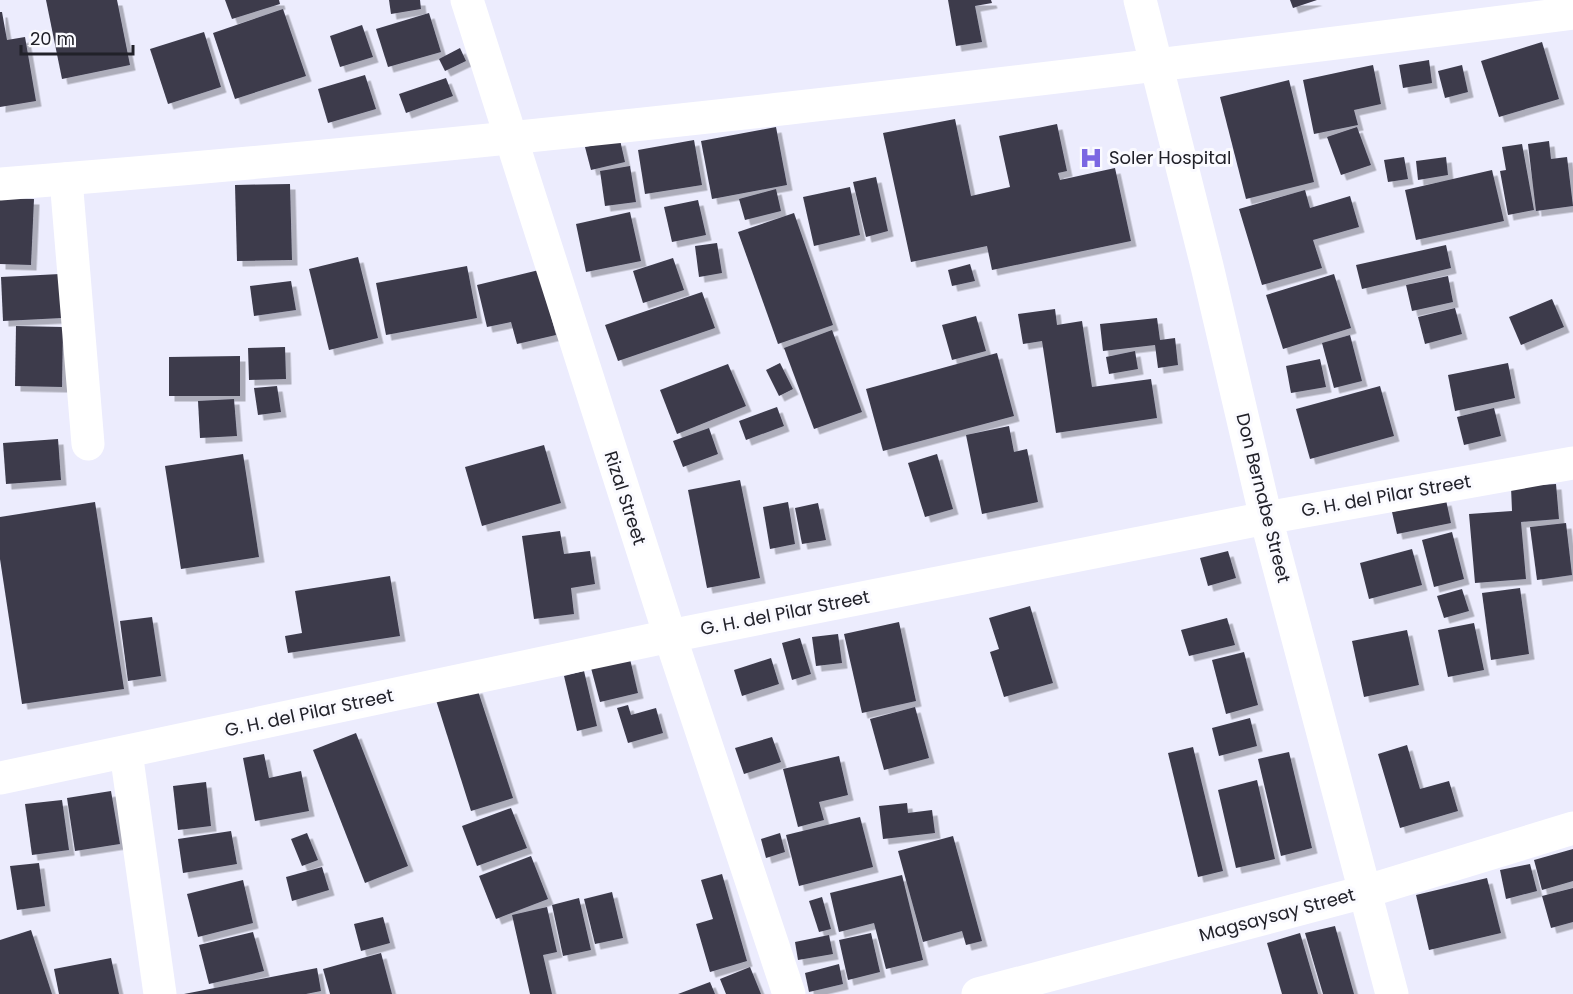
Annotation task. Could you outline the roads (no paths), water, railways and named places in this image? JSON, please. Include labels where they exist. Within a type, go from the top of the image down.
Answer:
[{"type":"street","name":"Rizal Street","points":[[467,0],[670,636],[789,994]]},
{"type":"street","name":"Don Bernabe Street","points":[[1140,0],[1208,266],[1266,518],[1392,994]]},
{"type":"street","points":[[0,184],[510,138],[1158,66],[1573,13]]},
{"type":"street","points":[[66,179],[88,444]]},
{"type":"street","name":"G. H. del Pilar Street","points":[[0,778],[670,636],[1266,518],[1573,463]]},
{"type":"street","points":[[126,752],[160,994]]},
{"type":"street","name":"Magsaysay Street","points":[[978,994],[1364,892],[1573,828]]},
{"type":"place","name":"Soler Hospital","points":[[1091,158]]}]
